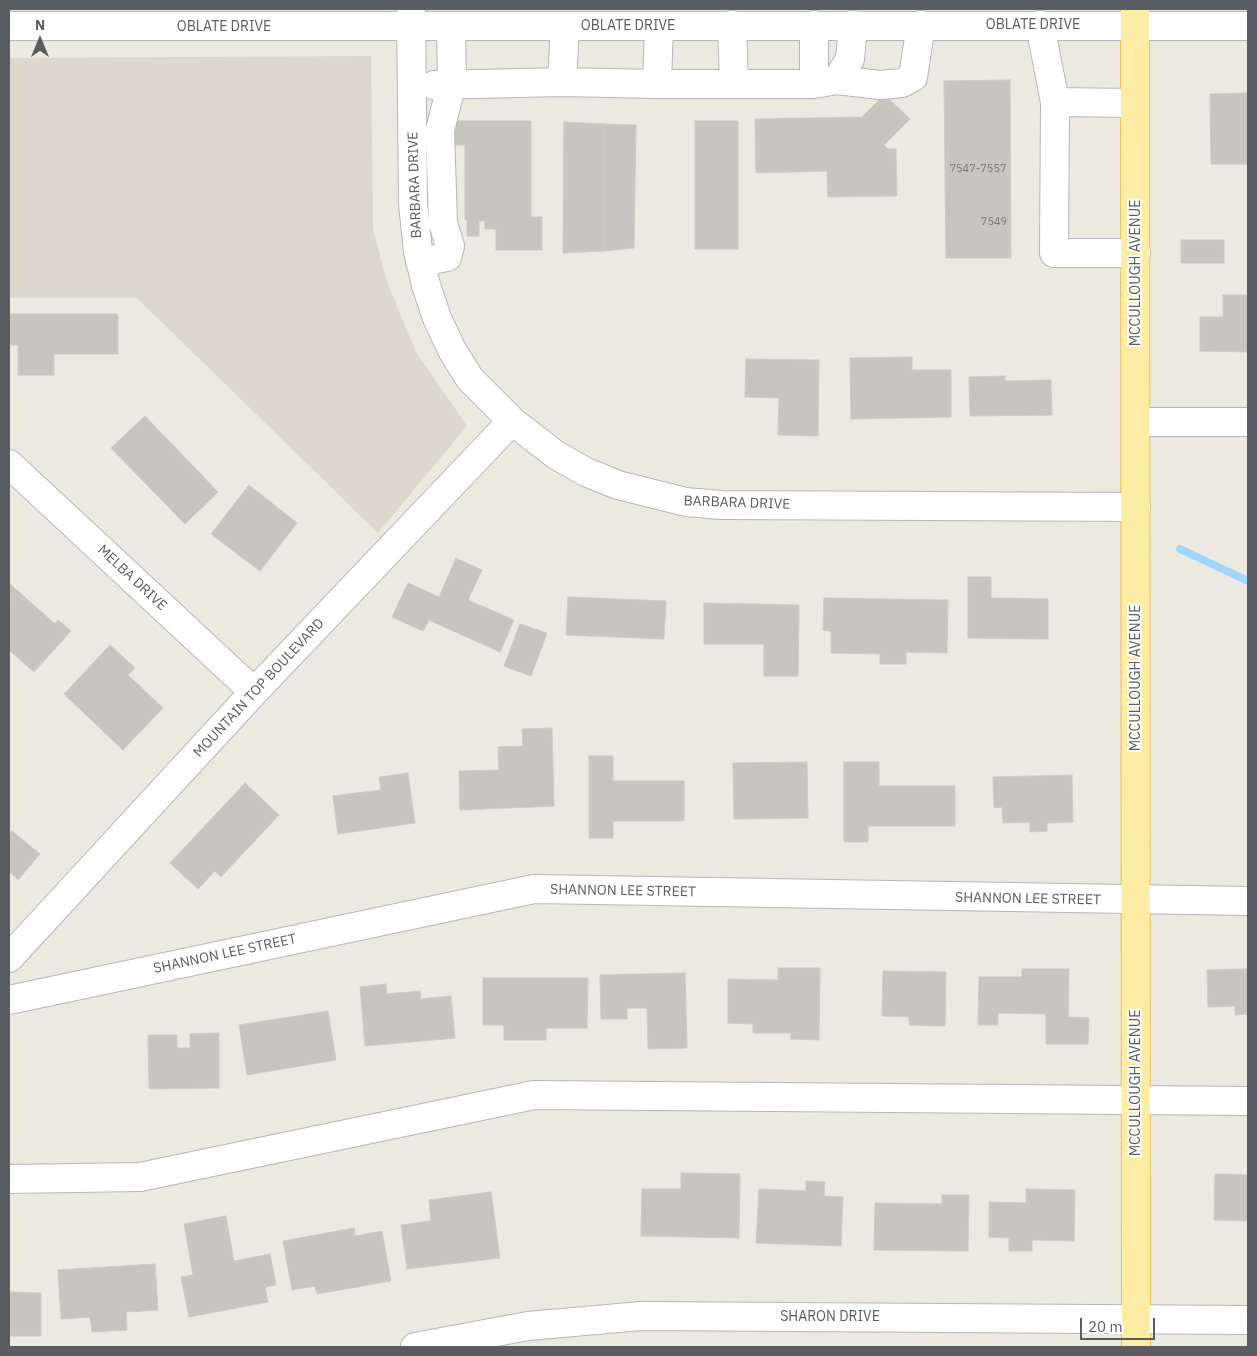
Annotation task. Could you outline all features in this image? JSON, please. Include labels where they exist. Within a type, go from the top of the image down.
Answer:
[{"type":"main road","name":"MCCULLOUGH AVENUE","points":[[1136,17],[1136,1347]]},
{"type":"street","name":"OBLATE DRIVE","points":[[9,26],[143,18],[412,17],[451,26],[732,25],[801,20],[853,25],[1040,25],[1136,17],[1248,26]]},
{"type":"street","name":"BARBARA DRIVE","points":[[412,17],[413,204],[420,262],[437,318],[452,350],[470,379],[512,421],[556,454],[586,472],[627,488],[686,502],[720,505],[1136,507]]},
{"type":"street","points":[[801,20],[826,82]]},
{"type":"street","points":[[732,25],[734,84]]},
{"type":"street","points":[[826,82],[850,59],[853,25]]},
{"type":"street","points":[[412,88],[452,83],[734,84],[826,82],[880,85],[902,83],[913,77],[921,25]]},
{"type":"street","points":[[1040,25],[1055,102],[1054,252],[1136,253]]},
{"type":"street","points":[[420,262],[446,257],[450,246],[443,223],[440,130],[452,83],[451,26]]},
{"type":"street","points":[[562,82],[565,26]]},
{"type":"street","points":[[657,84],[659,26]]},
{"type":"street","points":[[1055,102],[1136,103]]},
{"type":"street","name":"MOUNTAIN TOP BOULEVARD","points":[[9,958],[254,692],[512,421]]},
{"type":"street","points":[[1136,422],[1248,422]]},
{"type":"street","name":"MELBA DRIVE","points":[[9,464],[254,692]]},
{"type":"street","name":"SHANNON LEE STREET","points":[[9,1000],[534,889],[1136,901],[1248,901]]},
{"type":"street","points":[[9,1179],[140,1177],[534,1095],[1248,1101]]},
{"type":"street","name":"SHARON DRIVE","points":[[415,1347],[528,1326],[641,1316],[1248,1320]]},
{"type":"shaded area","points":[[371,56],[373,229],[387,282],[416,352],[467,426],[378,533],[137,298],[9,298],[9,58]]},
{"type":"building","points":[[1010,80],[1011,258],[946,258],[944,81]]},
{"type":"building","points":[[1248,93],[1248,164],[1211,164],[1210,94]]},
{"type":"building","points":[[881,98],[888,98],[910,119],[884,145],[888,149],[896,149],[897,196],[828,197],[827,171],[756,173],[755,119],[862,117]]},
{"type":"building","points":[[452,121],[531,121],[531,217],[542,217],[542,250],[496,250],[496,229],[485,229],[485,221],[479,221],[479,236],[467,236],[467,220],[465,220],[465,145],[452,145]]},
{"type":"building","points":[[695,121],[738,121],[738,249],[695,249]]},
{"type":"building","points":[[564,122],[604,124],[604,251],[563,253]]},
{"type":"building","points":[[604,124],[636,125],[634,248],[604,251]]},
{"type":"building","points":[[1181,240],[1224,240],[1224,263],[1181,263]]},
{"type":"building","points":[[1223,295],[1248,295],[1248,352],[1200,351],[1200,317],[1223,317]]},
{"type":"building","points":[[9,314],[118,314],[118,354],[54,354],[54,375],[18,375],[18,345],[9,345]]},
{"type":"building","points":[[912,357],[912,370],[951,370],[951,417],[851,419],[850,358]]},
{"type":"building","points":[[746,359],[819,360],[818,436],[778,435],[779,398],[745,397]]},
{"type":"building","points":[[1005,376],[1005,381],[1051,380],[1052,415],[970,416],[969,377]]},
{"type":"building","points":[[145,416],[218,492],[185,524],[111,448]]},
{"type":"building","points":[[249,485],[297,523],[260,571],[211,534]]},
{"type":"building","points":[[456,558],[482,570],[468,600],[514,620],[500,652],[429,620],[423,631],[392,617],[408,583],[439,597]]},
{"type":"building","points":[[968,577],[991,577],[991,598],[1048,599],[1048,639],[968,638]]},
{"type":"building","points":[[10,584],[55,624],[58,620],[71,631],[34,672],[9,650]]},
{"type":"building","points":[[568,597],[666,601],[664,639],[566,635]]},
{"type":"building","points":[[824,598],[948,600],[947,653],[906,652],[906,664],[880,664],[880,654],[831,653],[831,631],[823,630]]},
{"type":"building","points":[[704,603],[799,605],[798,676],[764,676],[764,644],[704,644]]},
{"type":"building","points":[[520,624],[547,633],[531,676],[504,666]]},
{"type":"building","points":[[110,645],[135,668],[128,675],[163,708],[123,750],[64,694]]},
{"type":"building","points":[[552,728],[554,806],[460,810],[459,771],[499,770],[498,747],[523,746],[522,729]]},
{"type":"building","points":[[589,756],[613,756],[613,781],[684,781],[684,821],[613,821],[613,838],[589,838]]},
{"type":"building","points":[[807,762],[808,818],[734,819],[733,763]]},
{"type":"building","points":[[844,762],[879,762],[879,786],[955,786],[955,826],[868,826],[868,842],[844,842]]},
{"type":"building","points":[[408,773],[415,823],[338,834],[333,796],[381,790],[379,777]]},
{"type":"building","points":[[1072,775],[1073,822],[1047,823],[1047,831],[1030,832],[1030,822],[1003,823],[1002,807],[994,808],[993,777]]},
{"type":"building","points":[[245,783],[279,815],[221,877],[215,871],[198,889],[170,863]]},
{"type":"building","points":[[12,831],[40,854],[18,880],[9,871],[9,835]]},
{"type":"building","points":[[778,968],[820,968],[819,1040],[791,1039],[791,1033],[753,1033],[753,1024],[728,1023],[728,979],[778,980]]},
{"type":"building","points":[[1022,969],[1069,969],[1068,1017],[1089,1018],[1088,1044],[1046,1044],[1046,1014],[998,1013],[998,1025],[978,1025],[979,977],[1022,977]]},
{"type":"building","points":[[1248,969],[1248,1014],[1235,1015],[1235,1006],[1208,1007],[1207,970]]},
{"type":"building","points":[[883,971],[946,972],[945,1026],[909,1025],[909,1017],[882,1016]]},
{"type":"building","points":[[685,973],[687,1048],[648,1049],[647,1008],[627,1008],[627,1019],[601,1019],[600,975]]},
{"type":"building","points":[[483,978],[588,978],[587,1028],[546,1028],[546,1040],[504,1040],[504,1025],[483,1025]]},
{"type":"building","points":[[386,984],[387,994],[420,991],[421,999],[451,996],[455,1038],[365,1046],[360,987]]},
{"type":"building","points":[[328,1011],[336,1060],[247,1075],[239,1025]]},
{"type":"building","points":[[219,1033],[219,1088],[149,1089],[148,1035],[177,1035],[177,1048],[190,1048],[190,1034]]},
{"type":"building","points":[[681,1173],[740,1174],[739,1238],[641,1236],[642,1189],[681,1189]]},
{"type":"building","points":[[1215,1174],[1248,1175],[1248,1221],[1214,1220]]},
{"type":"building","points":[[806,1181],[825,1182],[824,1196],[843,1197],[841,1246],[756,1243],[759,1189],[806,1191]]},
{"type":"building","points":[[1026,1189],[1075,1190],[1074,1241],[1032,1240],[1032,1251],[1009,1251],[1009,1238],[989,1237],[989,1202],[1026,1203]]},
{"type":"building","points":[[491,1192],[500,1258],[407,1269],[401,1225],[431,1221],[429,1200]]},
{"type":"building","points":[[942,1195],[969,1195],[968,1251],[874,1250],[875,1203],[942,1204]]},
{"type":"building","points":[[226,1216],[234,1261],[270,1254],[276,1285],[265,1287],[268,1302],[189,1317],[181,1277],[193,1275],[184,1224]]},
{"type":"building","points":[[354,1228],[355,1236],[382,1231],[391,1281],[317,1294],[315,1286],[292,1290],[283,1241]]},
{"type":"building","points":[[155,1264],[158,1310],[126,1312],[127,1330],[92,1332],[90,1317],[61,1319],[58,1270]]},
{"type":"building","points":[[9,1292],[41,1293],[41,1336],[9,1336]]},
{"type":"waterway","points":[[1180,549],[1248,581]]}]
